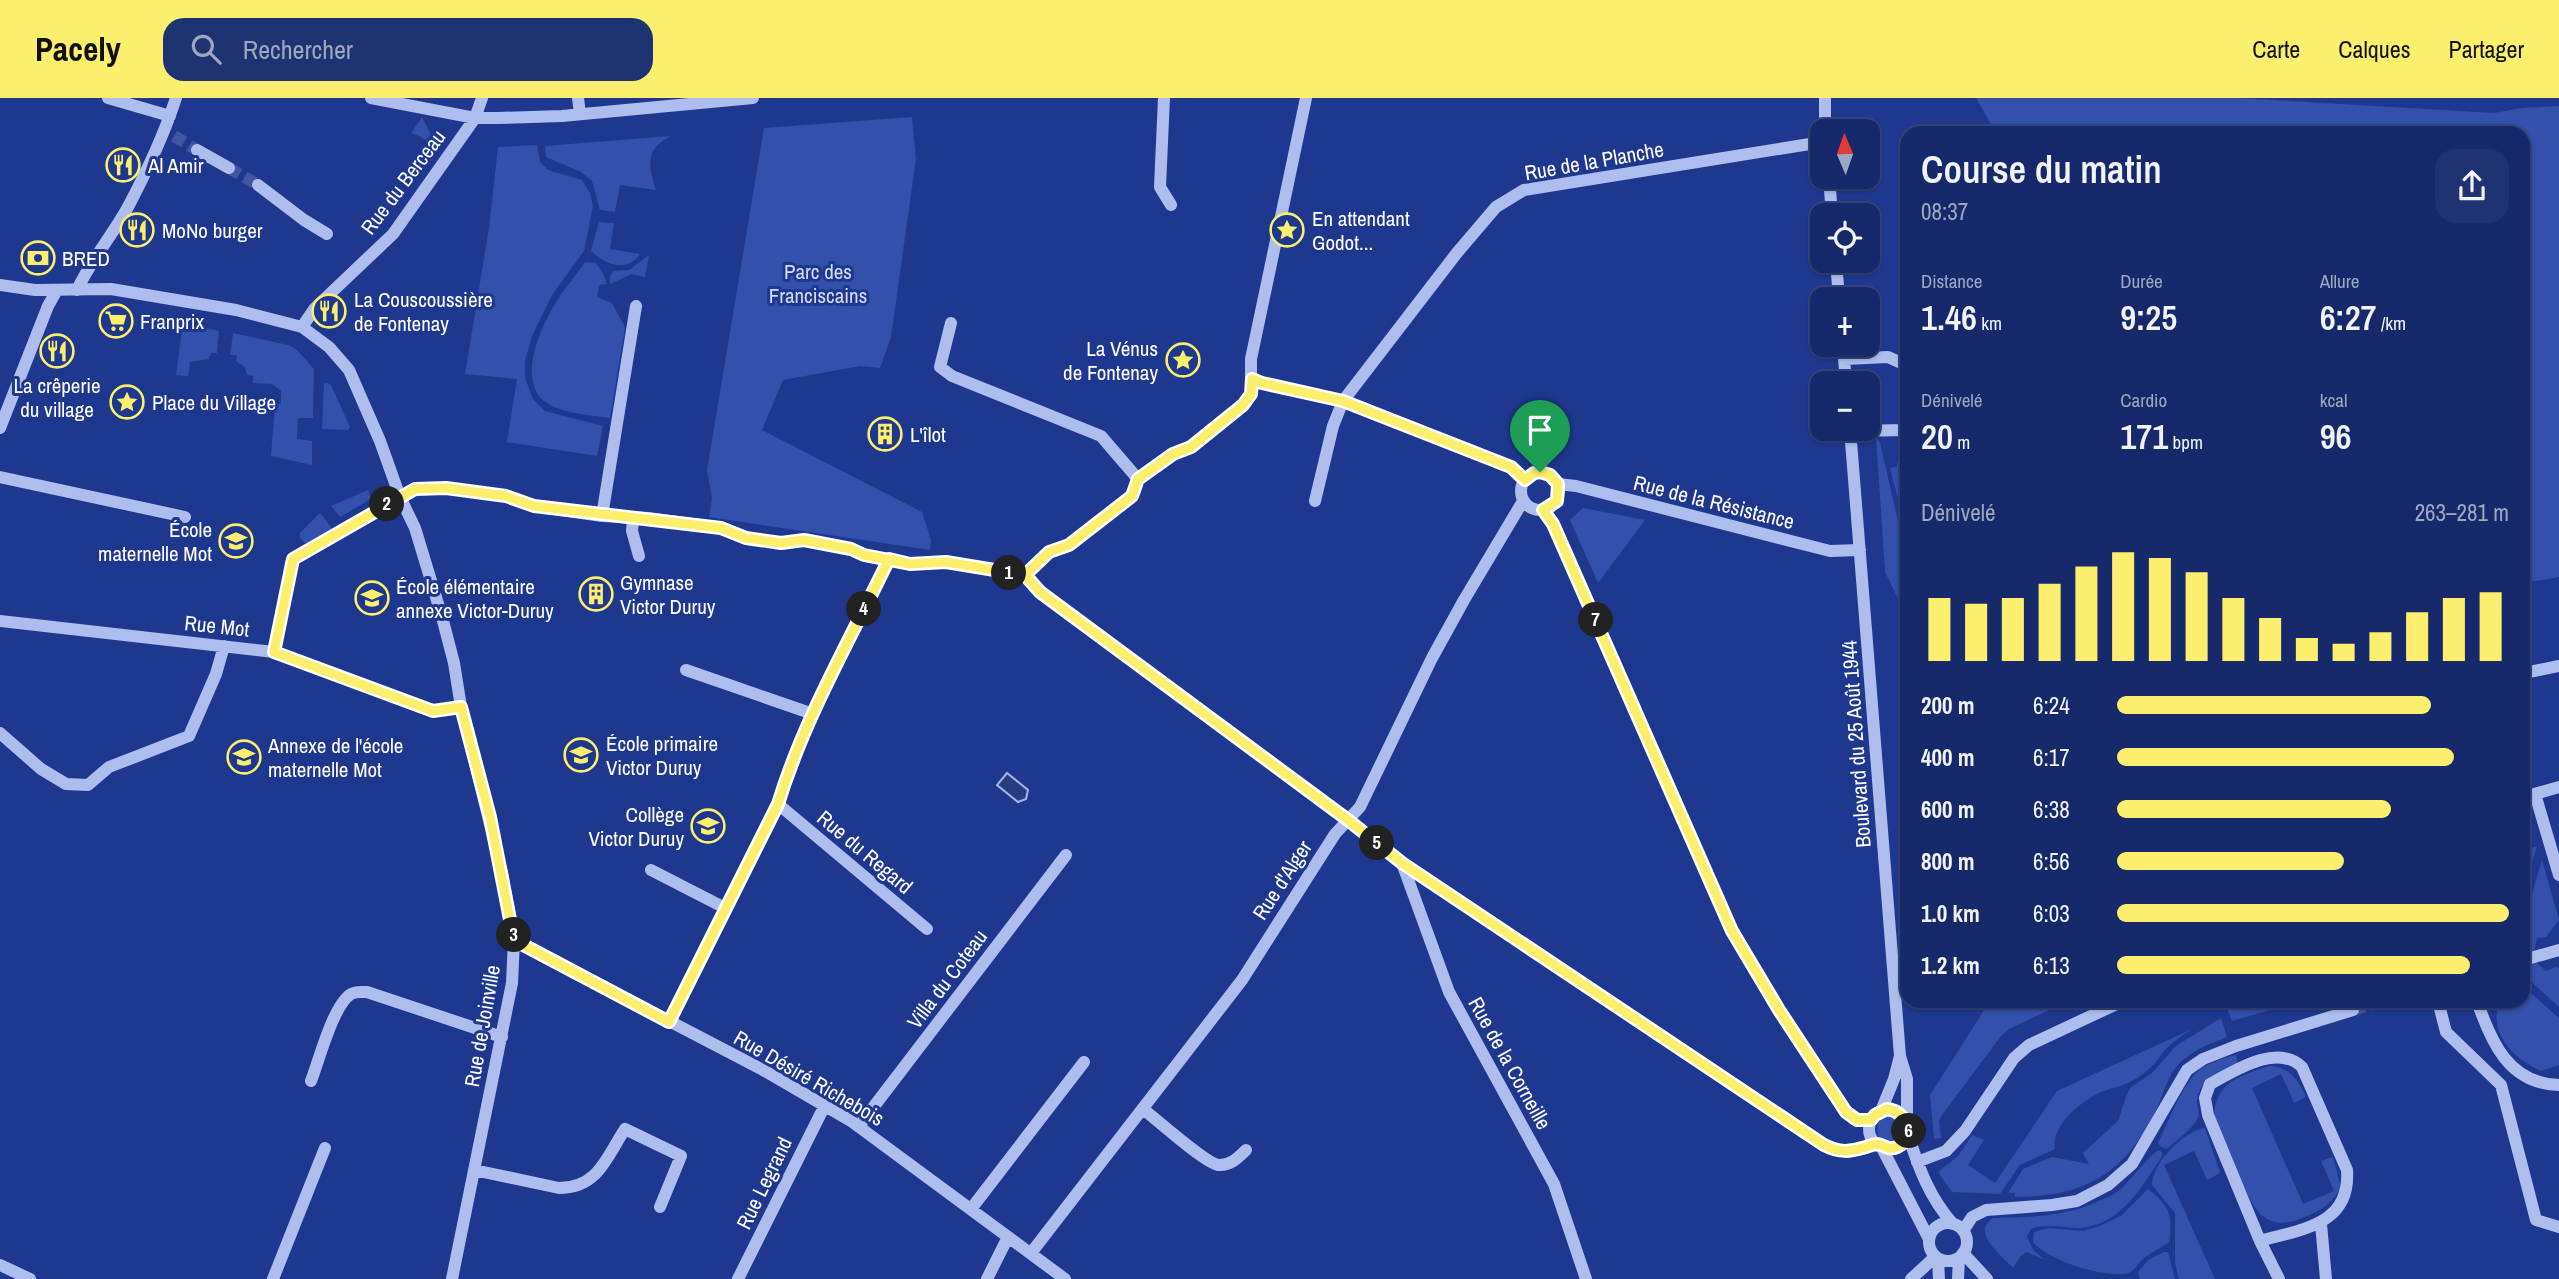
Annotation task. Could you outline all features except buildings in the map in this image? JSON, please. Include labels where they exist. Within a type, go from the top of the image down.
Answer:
[{"type":"street","points":[[108,98],[170,116]]},
{"type":"street","points":[[77,290],[87,269],[128,208],[169,133],[170,116],[176,98]]},
{"type":"street","points":[[372,98],[389,99],[475,118],[580,114],[753,98]]},
{"type":"street","name":"Rue du Berceau","points":[[302,327],[315,308],[393,233],[475,118],[482,98]]},
{"type":"street","points":[[578,98],[580,114]]},
{"type":"street","points":[[1164,98],[1160,187],[1171,205]]},
{"type":"street","points":[[1025,575],[1049,552],[1069,545],[1132,496],[1138,479],[1173,454],[1191,447],[1243,405],[1251,394],[1251,359],[1306,98]]},
{"type":"street","points":[[1825,98],[1825,119]]},
{"type":"street","name":"Rue de la Planche","points":[[1315,501],[1332,426],[1343,401],[1496,207],[1524,190],[1810,144]]},
{"type":"street","points":[[197,150],[229,168]]},
{"type":"street","points":[[258,186],[327,234]]},
{"type":"street","points":[[0,285],[57,290],[111,289],[236,310],[302,327]]},
{"type":"street","points":[[0,428],[48,306],[57,290]]},
{"type":"street","points":[[602,516],[636,306]]},
{"type":"street","points":[[951,323],[940,367],[952,376],[1101,436],[1138,479]]},
{"type":"street","name":"Rue de Joinville","points":[[302,327],[329,347],[349,370],[415,528],[454,663],[461,707],[490,817],[514,940],[512,982],[502,1037],[452,1279]]},
{"type":"street","points":[[1845,371],[1844,359],[1888,357],[1900,362]]},
{"type":"street","points":[[1252,379],[1343,401],[1511,467],[1525,480]]},
{"type":"street","points":[[1880,429],[1900,429]]},
{"type":"street","name":"Boulevard du 25 Août 1944","points":[[1851,441],[1900,1056],[1907,1079],[1908,1128],[1917,1162],[1936,1206],[1958,1228]]},
{"type":"street","points":[[1534,473],[1550,475],[1558,484],[1557,501],[1543,510],[1532,509],[1523,501],[1521,490],[1525,480],[1534,473]]},
{"type":"street","points":[[0,477],[185,517]]},
{"type":"street","name":"Rue de la Résistance","points":[[1558,484],[1576,486],[1830,551],[1860,550]]},
{"type":"street","points":[[274,652],[293,559],[415,489],[446,488],[506,496],[534,506],[721,528],[746,538],[781,543],[804,540],[910,564],[946,562],[1025,575],[1040,592],[1402,863],[1824,1145],[1837,1152],[1847,1153],[1901,1145],[1908,1128],[1905,1116],[1894,1110],[1857,1120],[1846,1112],[1779,1010],[1732,931],[1553,524],[1543,510]]},
{"type":"street","name":"Rue d'Alger","points":[[1031,1254],[1242,980],[1335,834],[1360,807],[1432,659],[1523,501]]},
{"type":"street","points":[[633,519],[632,531],[639,556]]},
{"type":"street","points":[[669,1022],[778,804],[786,777],[813,714],[889,559]]},
{"type":"street","name":"Rue Mot","points":[[0,621],[274,652],[433,711],[461,707]]},
{"type":"street","points":[[0,733],[41,769],[66,784],[88,785],[109,767],[189,736],[216,674],[224,646]]},
{"type":"street","points":[[2530,672],[2559,666]]},
{"type":"street","points":[[686,670],[813,714]]},
{"type":"street","points":[[2530,795],[2559,787]]},
{"type":"street","points":[[2530,798],[2559,875]]},
{"type":"street","name":"Rue du Regard","points":[[778,804],[927,929]]},
{"type":"street","name":"Villa du Coteau","points":[[859,1126],[1066,855]]},
{"type":"street","name":"Rue de la Corneille","points":[[1402,863],[1449,992],[1554,1184],[1586,1279]]},
{"type":"street","points":[[652,870],[725,908]]},
{"type":"street","name":"Rue Désiré Richebois","points":[[514,940],[825,1105],[859,1126],[1065,1279]]},
{"type":"street","points":[[2530,958],[2559,950]]},
{"type":"street","points":[[311,1081],[335,1015],[348,995],[359,991],[502,1037]]},
{"type":"street","points":[[1917,1162],[1946,1151],[1965,1131],[2014,1058],[2029,1045],[2108,1008]]},
{"type":"street","points":[[2440,1008],[2446,1032],[2501,1085],[2536,1220],[2559,1227]]},
{"type":"street","points":[[2479,1008],[2497,1051],[2517,1072],[2544,1085],[2559,1085]]},
{"type":"street","points":[[1929,1240],[1931,1233],[1940,1225],[1958,1228],[1986,1210],[2077,1201],[2108,1185],[2132,1164],[2187,1070],[2203,1059],[2236,1046],[2353,1010]]},
{"type":"street","name":"Boulevard du 25 Août 1944","points":[[1876,1116],[1894,1079],[1900,1056]]},
{"type":"street","points":[[2260,1241],[2321,1224],[2341,1205],[2348,1185],[2347,1170],[2302,1067],[2293,1058],[2275,1056],[2241,1068],[2210,1084],[2205,1098],[2208,1115],[2260,1241],[2279,1279]]},
{"type":"street","points":[[971,1209],[1084,1062]]},
{"type":"street","name":"Rue Legrand","points":[[738,1279],[825,1105]]},
{"type":"street","points":[[1143,1109],[1211,1163],[1226,1164],[1234,1161],[1246,1150]]},
{"type":"street","points":[[1876,1116],[1870,1133],[1880,1146],[1929,1240],[1931,1252],[1936,1258],[1938,1279]]},
{"type":"street","points":[[474,1170],[559,1188],[571,1188],[592,1179],[625,1129],[681,1156],[660,1207]]},
{"type":"street","points":[[273,1279],[325,1148]]},
{"type":"street","points":[[2321,1224],[2326,1279]]},
{"type":"street","points":[[1958,1228],[1967,1242],[1961,1256],[1958,1279]]},
{"type":"street","points":[[987,1279],[1008,1237]]},
{"type":"street","points":[[1936,1258],[1948,1261],[1961,1256]]},
{"type":"street","points":[[1961,1256],[1987,1279]]},
{"type":"street","points":[[1911,1279],[1936,1258]]},
{"type":"street","points":[[0,1265],[30,1279]]},
{"type":"green space","points":[[1976,98],[2239,98],[2494,113],[2559,106],[2559,577],[2530,582],[2530,126],[1992,126]]},
{"type":"green space","points":[[422,117],[439,150],[411,133]]},
{"type":"green space","name":"Parc des Franciscains","points":[[912,117],[916,159],[891,337],[880,368],[860,366],[783,380],[762,430],[922,512],[931,540],[930,550],[709,517],[712,499],[707,470],[764,128]]},
{"type":"green space","points":[[671,136],[657,146],[651,158],[651,173],[656,190],[620,185],[615,212],[600,210],[592,181],[581,172],[546,157],[545,146]]},
{"type":"green space","points":[[537,145],[540,162],[548,170],[582,180],[590,193],[593,206],[584,251],[552,295],[532,336],[525,361],[525,378],[533,399],[545,411],[603,426],[597,456],[507,442],[517,379],[465,374],[489,228],[498,147]]},
{"type":"green space","points":[[599,222],[614,223],[610,249],[640,254],[635,260],[629,264],[616,265],[591,251]]},
{"type":"green space","points":[[649,255],[645,277],[632,274],[610,284],[613,271],[629,270]]},
{"type":"green space","points":[[585,262],[596,263],[603,273],[607,284],[599,285],[597,297],[612,303],[625,327],[610,418],[578,414],[554,407],[538,394],[533,382],[534,354],[544,324]]},
{"type":"green space","points":[[183,322],[219,331],[217,353],[211,353],[209,359],[190,362],[188,376],[176,375]]},
{"type":"green space","points":[[233,333],[288,345],[296,349],[314,369],[313,418],[298,418],[297,439],[312,441],[312,465],[271,456],[275,404],[281,404],[281,391],[272,384],[253,383],[253,376],[247,375],[245,367],[236,361],[237,355],[230,355]]},
{"type":"green space","points":[[324,384],[331,385],[350,427],[348,430],[322,429]]},
{"type":"green space","points":[[1876,441],[1880,443],[1900,530],[1900,603],[1885,572]]},
{"type":"green space","points":[[1900,462],[1900,495],[1897,496],[1890,468],[1897,467],[1897,463]]},
{"type":"green space","points":[[368,490],[371,499],[340,517],[331,506]]},
{"type":"green space","points":[[1583,508],[1645,520],[1598,583],[1570,520]]},
{"type":"green space","points":[[320,513],[331,530],[305,543],[300,538],[300,533]]},
{"type":"green space","points":[[2537,846],[2530,870],[2530,848]]},
{"type":"green space","points":[[2542,860],[2559,920],[2546,937],[2537,938],[2534,952],[2530,953],[2530,900]]},
{"type":"green space","points":[[2537,963],[2546,971],[2559,968],[2559,1007],[2530,980],[2530,965]]},
{"type":"green space","points":[[2530,992],[2559,1018],[2559,1065],[2541,1071],[2512,1052],[2500,1034],[2498,1008],[2530,1008]]},
{"type":"green space","points":[[1986,1008],[2053,1008],[2009,1029],[2001,1036],[1942,1115],[1939,1121],[1941,1138],[1934,1139],[1930,1095]]},
{"type":"green space","points":[[2227,1008],[2276,1008],[2232,1021]]},
{"type":"green space","points":[[2221,1018],[2227,1037],[2194,1052],[2177,1066],[2169,1077],[2154,1115],[2142,1136],[2114,1167],[2080,1187],[2061,1193],[2015,1197],[2015,1193],[2008,1193],[2023,1169],[2052,1157],[2089,1164],[2083,1153],[2118,1121],[2131,1087],[2152,1073],[2176,1046]]},
{"type":"green space","points":[[2192,1029],[2169,1046],[2150,1068],[2137,1078],[2095,1095],[2073,1111],[2057,1133],[2055,1149],[2020,1165],[2000,1194],[1952,1192],[1938,1172],[1958,1156],[1972,1135],[1984,1140],[1968,1165],[1995,1183],[2057,1091]]},
{"type":"green space","points":[[2236,1055],[2238,1063],[2211,1077],[2201,1087],[2197,1102],[2199,1116],[2192,1127],[2167,1149],[2161,1147],[2158,1143],[2179,1097],[2190,1080],[2204,1067]]},
{"type":"green space","points":[[2269,1066],[2288,1072],[2300,1085],[2306,1097],[2294,1103],[2281,1074],[2252,1088],[2303,1204],[2334,1191],[2321,1161],[2333,1157],[2341,1187],[2334,1198],[2322,1208],[2290,1222],[2278,1222],[2260,1214],[2248,1195],[2214,1115],[2216,1104],[2225,1087],[2240,1077]]},
{"type":"green space","points":[[1885,1114],[1900,1123],[1899,1136],[1893,1142],[1885,1142],[1879,1137],[1878,1124]]},
{"type":"green space","points":[[2205,1128],[2220,1173],[2207,1180],[2194,1151],[2164,1165],[2215,1279],[2179,1279],[2175,1263],[2175,1213],[2152,1185],[2153,1176],[2171,1149],[2188,1135]]},
{"type":"green space","points":[[2159,1150],[2162,1156],[2138,1192],[2118,1213],[2094,1226],[2049,1226],[2031,1229],[2027,1236],[2033,1250],[2045,1260],[2026,1252],[2013,1268],[1986,1237],[1987,1224],[1993,1218],[2062,1213],[2088,1206],[2111,1195],[2121,1189]]},
{"type":"green space","points":[[2148,1189],[2168,1212],[2169,1242],[2144,1258],[2129,1273],[2107,1273],[2078,1267],[2052,1256],[2033,1242],[2034,1232],[2049,1228],[2083,1231],[2100,1226],[2122,1215]]},
{"type":"green space","points":[[2168,1252],[2175,1279],[2140,1279],[2138,1272],[2148,1260]]},
{"type":"shaded area","points":[[1007,773],[1028,790],[1026,799],[1018,802],[997,785]]},
{"type":"tunnel","points":[[174,136],[197,150]]},
{"type":"tunnel","points":[[229,168],[258,185]]},
{"type":"tunnel","points":[[2353,1010],[2360,1008]]},
{"type":"place","name":"Al Amir","points":[[123,165]]},
{"type":"place","name":"MoNo burger","points":[[137,230]]},
{"type":"place","name":"En attendant Godot...","points":[[1287,230]]},
{"type":"place","name":"BRED","points":[[38,258]]},
{"type":"place","name":"La Couscoussière de Fontenay","points":[[329,311]]},
{"type":"place","name":"Franprix","points":[[116,321]]},
{"type":"place","name":"La crêperie du village","points":[[57,351]]},
{"type":"place","name":"La Vénus de Fontenay","points":[[1183,360]]},
{"type":"place","name":"Place du Village","points":[[127,402]]},
{"type":"place","name":"L'îlot","points":[[885,434]]},
{"type":"place","name":"École maternelle Mot","points":[[236,541]]},
{"type":"place","name":"Gymnase Victor Duruy","points":[[596,594]]},
{"type":"place","name":"École élémentaire annexe Victor-Duruy","points":[[372,598]]},
{"type":"place","name":"École primaire Victor Duruy","points":[[581,755]]},
{"type":"place","name":"Annexe de l'école maternelle Mot","points":[[244,757]]},
{"type":"place","name":"Collège Victor Duruy","points":[[708,826]]},
{"type":"route","points":[[1540,472],[1525,480],[1511,467],[1343,401],[1252,379],[1251,394],[1243,405],[1191,447],[1173,454],[1138,479],[1132,496],[1069,545],[1049,552],[1025,575],[946,562],[910,564],[889,559],[864,555],[851,549],[804,540],[781,543],[746,538],[721,528],[534,506],[506,496],[446,488],[415,489],[293,559],[274,652],[433,711],[461,707],[490,817],[514,940],[669,1022],[778,804],[786,777],[813,714],[889,559],[910,564],[933,561],[946,562],[1009,573],[1025,575],[1040,592],[1402,863],[1824,1145],[1837,1152],[1847,1153],[1877,1144],[1889,1149],[1901,1145],[1909,1128],[1905,1116],[1900,1112],[1887,1109],[1871,1120],[1857,1120],[1846,1112],[1779,1010],[1732,931],[1553,524],[1543,510],[1557,501],[1558,484],[1550,475],[1540,472]]}]
